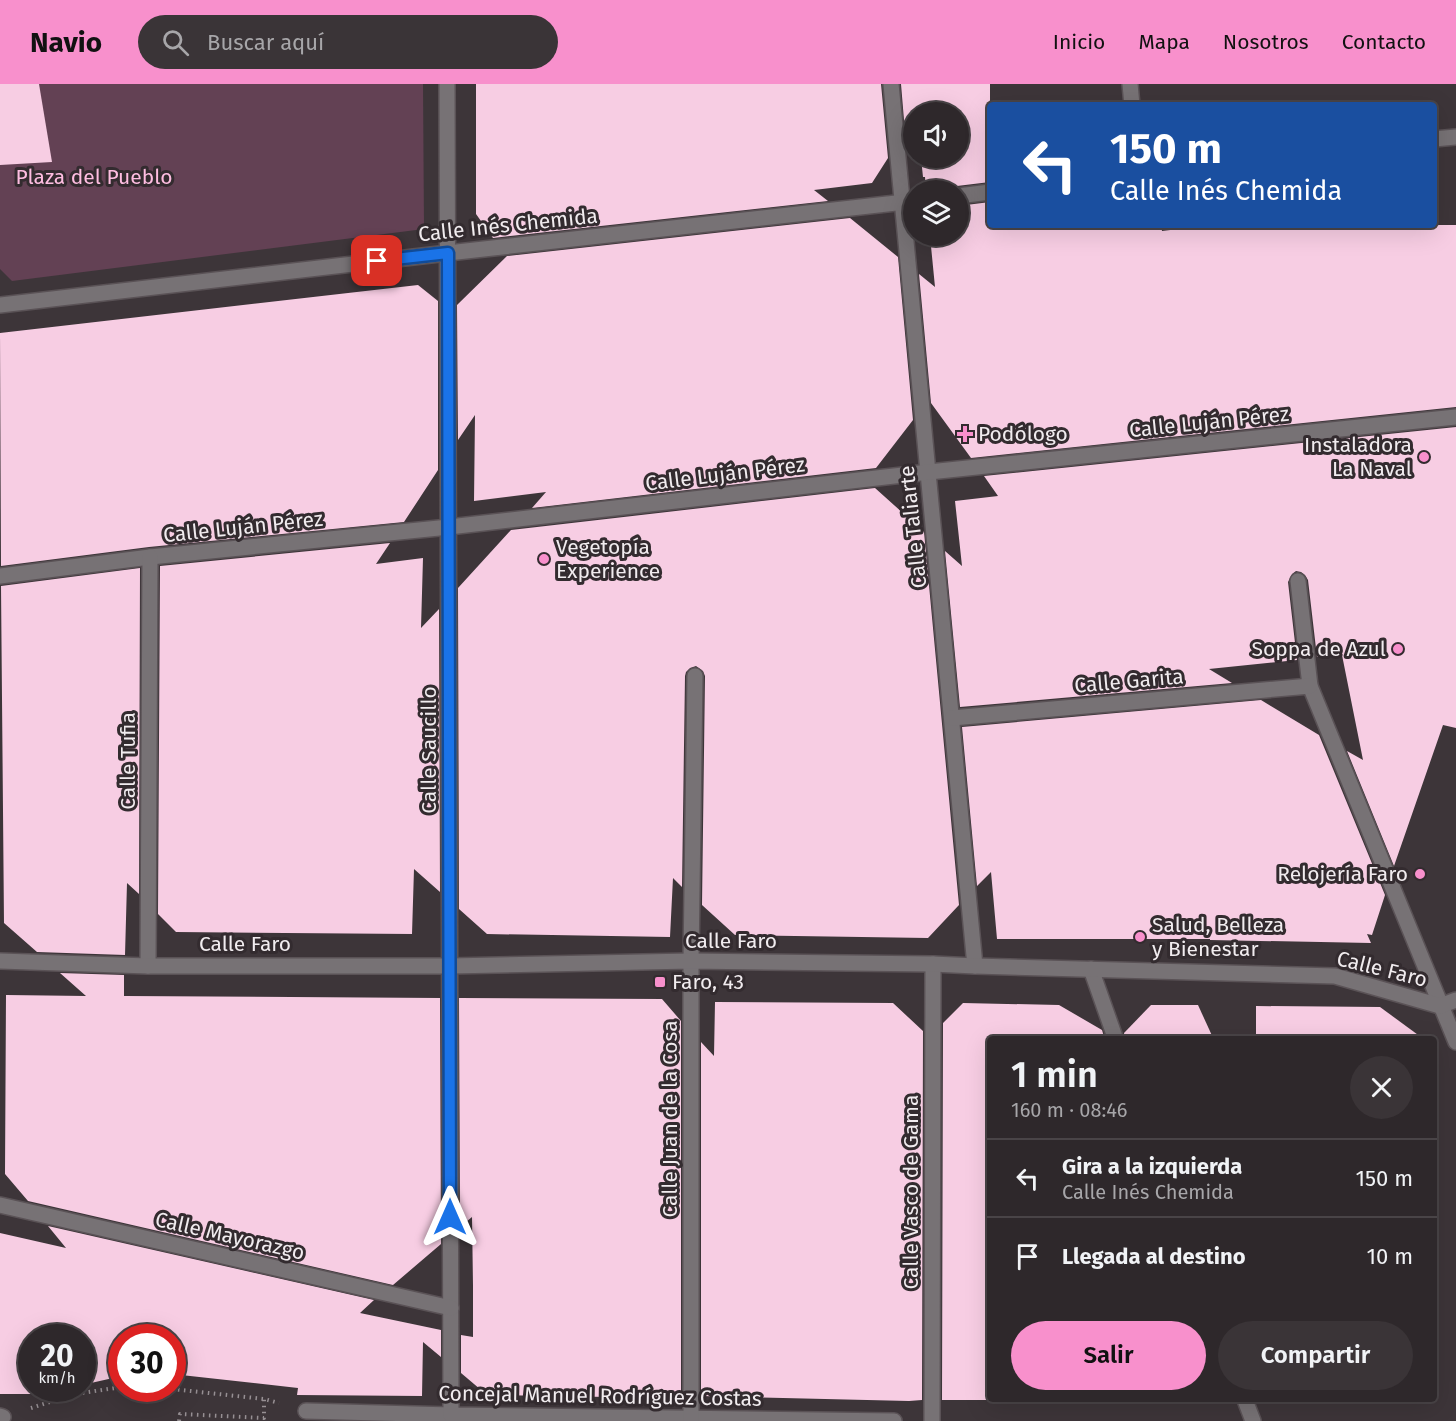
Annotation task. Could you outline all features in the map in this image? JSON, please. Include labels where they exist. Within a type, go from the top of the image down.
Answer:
[{"type":"street","name":"Calle Saucillo","points":[[447,84],[451,1415]]},
{"type":"street","name":"Calle Taliarte","points":[[891,84],[905,180]]},
{"type":"street","points":[[1130,84],[1132,102]]},
{"type":"street","points":[[1437,139],[1456,137]]},
{"type":"street","points":[[969,195],[987,192]]},
{"type":"street","name":"Calle Inés Chemida","points":[[0,305],[903,203]]},
{"type":"street","name":"Calle Taliarte","points":[[911,246],[929,472],[975,966]]},
{"type":"street","name":"Calle Luján Pérez","points":[[0,576],[150,557],[449,527],[929,472],[1456,417]]},
{"type":"street","name":"Calle Tufia","points":[[148,966],[150,557]]},
{"type":"street","points":[[1298,581],[1310,686],[1456,1042]]},
{"type":"street","name":"Calle Juan de la Cosa","points":[[691,1419],[691,961],[695,676]]},
{"type":"street","name":"Calle Garita","points":[[952,718],[1310,686]]},
{"type":"street","name":"Calle Faro","points":[[0,961],[148,966],[450,966],[691,961],[933,964],[1335,976],[1440,1006],[1456,1000]]},
{"type":"street","name":"Calle Vasco de Gama","points":[[932,1421],[933,964]]},
{"type":"street","points":[[1091,969],[1115,1036]]},
{"type":"street","name":"Calle Mayorazgo","points":[[0,1205],[451,1308]]},
{"type":"street","points":[[1246,1402],[1253,1421]]},
{"type":"street","name":"Concejal Manuel Rodríguez Costas","points":[[306,1411],[894,1421]]},
{"type":"path","points":[[2,1417],[75,1394],[108,1389]]},
{"type":"path","points":[[186,1391],[264,1399],[306,1411]]},
{"type":"path","points":[[179,1421],[180,1414],[264,1418],[264,1399]]},
{"type":"green space","name":"Plaza del Pueblo","points":[[0,84],[423,84],[424,229],[12,281],[0,269]]},
{"type":"building","points":[[0,84],[39,84],[52,162],[0,165]]},
{"type":"building","points":[[476,84],[881,84],[888,158],[872,183],[814,190],[828,201],[493,238],[476,214]]},
{"type":"building","points":[[901,84],[990,84],[990,102],[987,102],[987,182],[969,185],[969,180],[925,180],[922,168],[969,168],[969,102],[903,102],[903,108]]},
{"type":"building","points":[[987,202],[987,228],[1162,228],[1162,231],[1187,228],[1437,228],[1437,225],[1456,225],[1456,407],[971,458],[931,403],[919,274],[935,287],[931,246],[969,246],[969,205]]},
{"type":"building","points":[[850,218],[898,257],[913,420],[876,468],[532,508],[546,492],[474,501],[475,415],[458,440],[457,305],[507,256]]},
{"type":"building","points":[[418,285],[438,301],[438,470],[404,522],[149,547],[1,566],[0,333]]},
{"type":"building","points":[[1456,427],[1456,728],[1443,725],[1394,866],[1347,751],[1363,760],[1342,655],[1317,657],[1308,580],[1301,572],[1296,571],[1292,574],[1288,582],[1297,660],[1209,669],[1232,683],[960,707],[945,551],[962,566],[955,501],[998,496],[984,476]]},
{"type":"building","points":[[875,488],[924,532],[959,905],[928,938],[735,935],[702,905],[705,676],[703,671],[696,666],[690,668],[685,676],[682,887],[673,878],[670,937],[487,934],[459,909],[458,588],[511,530]]},
{"type":"building","points":[[390,543],[376,564],[423,558],[421,628],[439,609],[440,892],[414,869],[412,934],[176,932],[158,914],[160,566]]},
{"type":"building","points":[[140,568],[139,894],[127,883],[125,955],[37,952],[4,923],[1,586]]},
{"type":"building","points":[[1261,700],[1319,735],[1385,895],[1372,935],[1367,934],[1371,943],[1210,939],[997,939],[991,872],[977,886],[962,727]]},
{"type":"building","points":[[60,973],[124,975],[124,996],[440,998],[441,1244],[393,1285],[28,1201],[5,1174],[6,995],[86,996]]},
{"type":"building","points":[[459,998],[662,999],[681,1021],[681,1396],[666,1396],[666,1398],[487,1395],[461,1373],[461,1335],[473,1337],[473,1286],[472,1217],[460,1227]]},
{"type":"building","points":[[715,1002],[893,1003],[923,1031],[922,1400],[701,1396],[701,1042],[714,1056]]},
{"type":"building","points":[[963,1003],[1059,1005],[1102,1030],[1104,1036],[987,1036],[987,1400],[942,1400],[943,1023]]},
{"type":"building","points":[[1151,1005],[1198,1005],[1212,1036],[1124,1036],[1124,1033]]},
{"type":"building","points":[[1256,1006],[1380,1007],[1420,1036],[1256,1036]]},
{"type":"building","points":[[48,1226],[374,1300],[360,1313],[441,1330],[441,1357],[423,1342],[422,1396],[297,1395],[298,1388],[186,1376],[186,1324],[108,1324],[108,1379],[96,1382],[96,1324],[18,1324],[18,1394],[0,1394],[0,1233],[66,1248]]},
{"type":"place","name":"Podólogo","points":[[965,434]]},
{"type":"place","name":"Instaladora La Naval","points":[[1424,457]]},
{"type":"place","name":"Vegetopía Experience","points":[[544,559]]},
{"type":"place","name":"Soppa de Azul","points":[[1398,649]]},
{"type":"place","name":"Relojería Faro","points":[[1420,874]]},
{"type":"place","name":"Salud, Belleza y Bienestar","points":[[1140,937]]},
{"type":"place","name":"Faro, 43","points":[[660,982]]},
{"type":"route","points":[[377,261],[448,253],[450,1217]]}]
